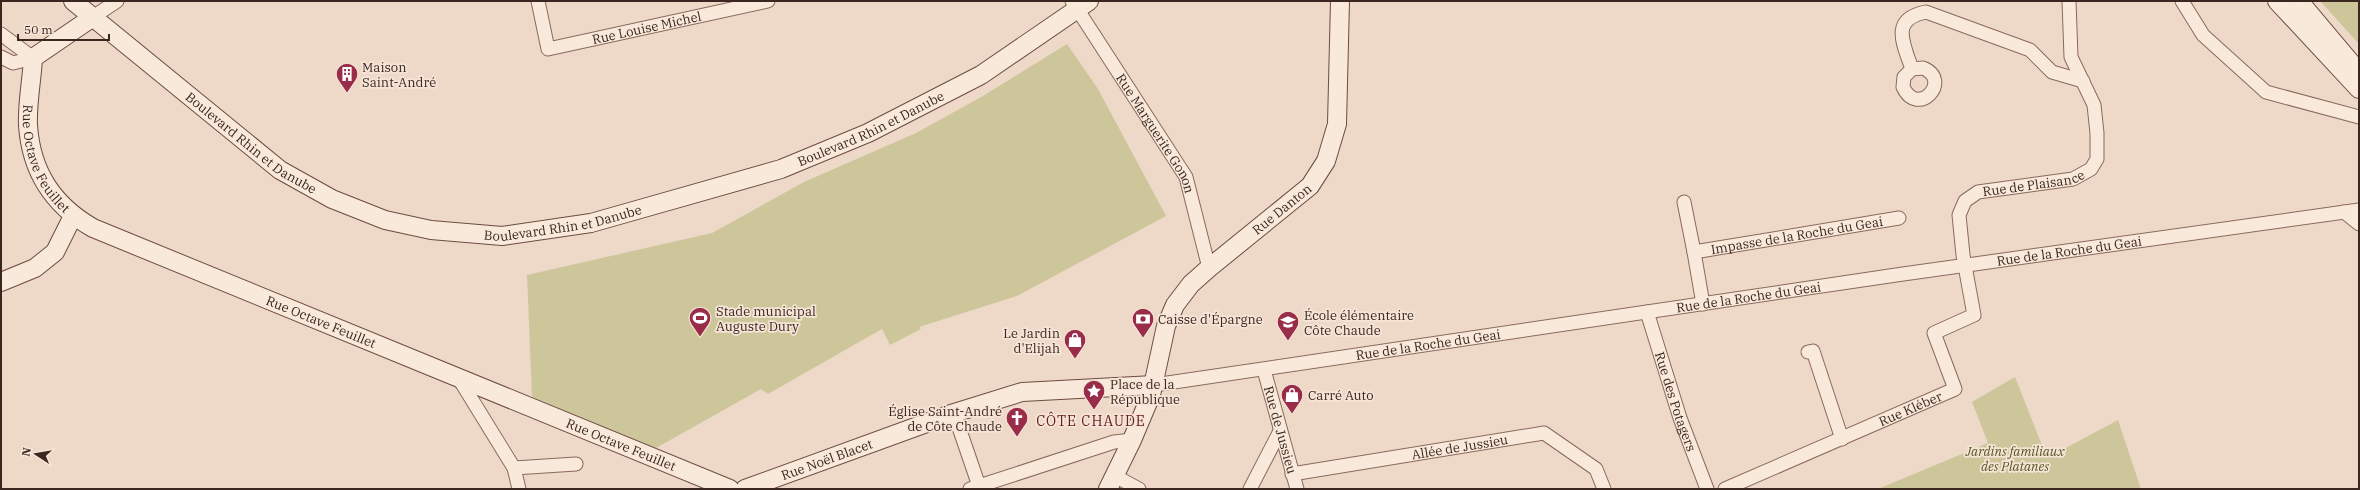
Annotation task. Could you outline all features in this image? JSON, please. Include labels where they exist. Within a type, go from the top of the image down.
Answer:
[{"type":"street","name":"Boulevard Rhin et Danube","points":[[73,1],[280,170],[332,199],[385,220],[431,230],[502,236],[591,223],[781,170],[868,133],[981,75],[1080,4]]},
{"type":"street","points":[[3,61],[13,63],[33,58],[116,1]]},
{"type":"street","name":"Rue Louise Michel","points":[[538,1],[548,48],[768,1]]},
{"type":"street","name":"Rue Danton","points":[[1111,483],[1132,440],[1154,385],[1166,326],[1175,305],[1191,284],[1209,268],[1310,186],[1326,161],[1337,124],[1340,1]]},
{"type":"street","name":"Rue de Plaisance","points":[[1965,266],[1959,215],[1965,201],[1978,192],[2073,179],[2091,169],[2097,159],[2097,133],[2094,105],[2071,57],[2069,1]]},
{"type":"street","points":[[2182,1],[2203,36],[2266,92],[2359,117]]},
{"type":"street","points":[[2277,1],[2359,89]]},
{"type":"street","points":[[2281,1],[2359,74]]},
{"type":"street","points":[[2299,1],[2359,74]]},
{"type":"street","points":[[2305,1],[2359,54]]},
{"type":"street","name":"Rue Marguerite Gonon","points":[[1080,4],[1186,177],[1209,268]]},
{"type":"street","points":[[1912,69],[1902,38],[1902,29],[1906,20],[1912,15],[1926,12],[2030,50],[2052,72],[2083,81]]},
{"type":"street","points":[[1,34],[33,58]]},
{"type":"street","name":"Rue Octave Feuillet","points":[[33,58],[28,124],[32,148],[40,174],[54,196],[73,216],[101,231],[730,489]]},
{"type":"street","name":"Impasse de la Roche du Geai","points":[[1684,202],[1703,304]]},
{"type":"street","name":"Rue de la Roche du Geai","points":[[1154,385],[1264,370],[2121,242],[2359,210]]},
{"type":"street","points":[[2344,212],[2359,224]]},
{"type":"street","points":[[1,282],[36,268],[55,252],[73,216]]},
{"type":"street","name":"Impasse de la Roche du Geai","points":[[1694,252],[1899,218]]},
{"type":"street","name":"Rue Kléber","points":[[1724,489],[1955,389],[1934,333],[1974,315],[1965,266]]},
{"type":"street","name":"Rue des Potagers","points":[[1647,312],[1680,418],[1707,489]]},
{"type":"street","points":[[1808,352],[1813,351],[1842,439]]},
{"type":"street","name":"Rue de Jussieu","points":[[1264,370],[1297,489]]},
{"type":"street","points":[[458,377],[514,468],[519,489]]},
{"type":"street","points":[[1132,440],[1114,442],[974,488],[954,413],[1022,392],[1154,385]]},
{"type":"street","name":"Rue Noël Blacet","points":[[756,487],[954,413]]},
{"type":"street","points":[[1250,489],[1280,431]]},
{"type":"street","name":"Allée de Jussieu","points":[[1292,474],[1544,433],[1596,469],[1604,489]]},
{"type":"street","points":[[514,468],[576,464]]},
{"type":"street","points":[[1111,483],[1139,489]]},
{"type":"green space","points":[[2320,1],[2359,1],[2359,44]]},
{"type":"green space","points":[[1067,44],[1098,89],[1166,216],[1017,296],[919,327],[921,329],[890,345],[882,329],[768,394],[761,389],[656,448],[532,397],[527,275],[712,233],[804,182],[916,133],[983,96]]},
{"type":"green space","name":"Jardins familiaux des Platanes","points":[[2015,377],[2047,458],[2118,420],[2141,489],[1878,489],[1988,443],[1972,402]]},
{"type":"place","name":"Maison Saint-André","points":[[347,94]]},
{"type":"place","name":"Stade municipal Auguste Dury","points":[[700,338]]},
{"type":"place","name":"Caisse d'Épargne","points":[[1143,338]]},
{"type":"place","name":"École élémentaire Côte Chaude","points":[[1288,342]]},
{"type":"place","name":"Le Jardin d'Elijah","points":[[1075,360]]},
{"type":"place","name":"Place de la République","points":[[1094,410]]},
{"type":"place","name":"Carré Auto","points":[[1292,414]]},
{"type":"place","name":"Église Saint-André de Côte Chaude","points":[[1017,438]]},
{"type":"district","name":"CÔTE CHAUDE","points":[[1091,421]]}]
